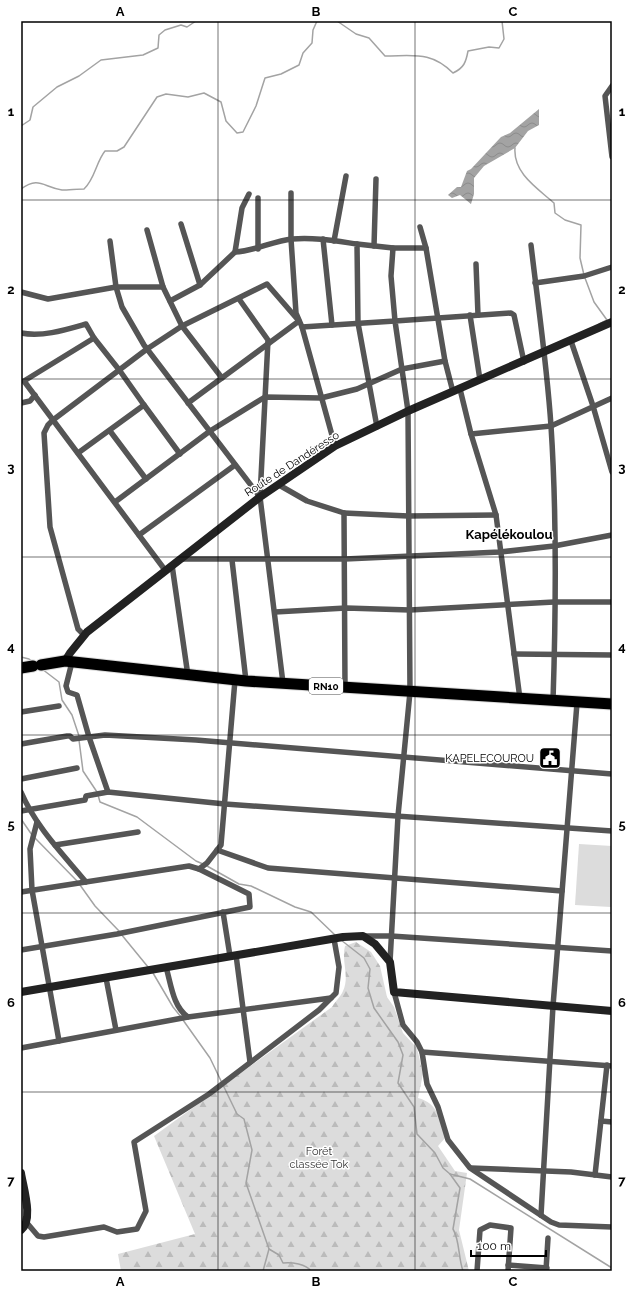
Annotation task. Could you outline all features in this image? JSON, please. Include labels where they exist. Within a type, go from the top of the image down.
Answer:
[{"type":"highway","name":"RN10","points":[[21,668],[69,662],[188,676],[246,681],[612,704]]},
{"type":"street","points":[[612,86],[605,96],[610,126],[612,158]]},
{"type":"street","points":[[334,241],[346,176]]},
{"type":"street","points":[[374,246],[376,179]]},
{"type":"street","points":[[291,193],[291,239],[296,312],[302,327],[335,446]]},
{"type":"street","points":[[235,252],[242,208],[249,194]]},
{"type":"street","points":[[258,198],[258,249]]},
{"type":"street","points":[[181,224],[200,285]]},
{"type":"street","points":[[420,227],[426,248],[445,361],[471,434],[496,515],[520,699]]},
{"type":"street","points":[[146,230],[163,287],[182,326],[222,378]]},
{"type":"street","points":[[170,301],[200,285],[235,252],[258,249],[291,239],[323,239],[393,248],[426,248]]},
{"type":"street","points":[[323,239],[332,325]]},
{"type":"street","points":[[110,241],[116,287],[122,307],[147,349],[260,497]]},
{"type":"street","points":[[357,244],[358,323],[376,427]]},
{"type":"street","points":[[531,245],[551,426],[554,546],[553,701]]},
{"type":"street","points":[[393,248],[391,276],[408,411],[410,610],[410,692],[398,816],[391,936],[390,962],[394,992],[403,1026],[417,1042],[422,1052],[427,1084],[438,1107],[448,1140],[470,1168],[551,1222],[560,1225],[612,1227]]},
{"type":"street","points":[[476,264],[478,315]]},
{"type":"street","points":[[535,283],[584,276],[612,266]]},
{"type":"street","points":[[84,635],[78,629],[50,527],[44,433],[48,425],[147,349],[182,326],[267,284],[299,321]]},
{"type":"street","points":[[21,292],[48,299],[116,287],[163,287]]},
{"type":"street","points":[[239,299],[268,340],[260,497],[269,559],[283,683]]},
{"type":"street","points":[[302,327],[506,312],[514,315],[524,362]]},
{"type":"street","points":[[470,315],[480,380]]},
{"type":"street","points":[[188,403],[299,321]]},
{"type":"street","name":"Route de Dandéresso","points":[[69,662],[70,652],[84,635],[260,497],[335,446],[408,411],[524,362],[612,322]]},
{"type":"street","points":[[21,333],[29,334],[60,332],[86,324],[94,338],[120,371],[180,454]]},
{"type":"street","points":[[94,338],[24,381],[165,570]]},
{"type":"street","points":[[571,340],[593,406],[612,472]]},
{"type":"street","points":[[115,502],[210,431],[265,397],[321,398],[369,385],[402,369],[445,361]]},
{"type":"street","points":[[21,403],[30,401],[35,396]]},
{"type":"street","points":[[471,434],[551,426],[612,398]]},
{"type":"street","points":[[78,453],[144,405]]},
{"type":"street","points":[[110,431],[146,479]]},
{"type":"street","points":[[139,536],[235,465]]},
{"type":"street","points":[[279,485],[307,501],[344,513],[408,516],[496,515]]},
{"type":"street","points":[[344,513],[346,608],[345,687]]},
{"type":"street","points":[[180,559],[345,559],[500,552],[554,546],[612,535]]},
{"type":"street","points":[[232,560],[246,681]]},
{"type":"street","points":[[172,565],[188,676]]},
{"type":"street","points":[[275,612],[346,608],[410,610],[554,602],[612,602]]},
{"type":"street","points":[[514,654],[612,655]]},
{"type":"street","points":[[69,662],[66,686],[68,692],[77,695],[86,738],[108,792]]},
{"type":"street","points":[[200,868],[207,863],[222,845],[235,680]]},
{"type":"street","points":[[541,1215],[553,1006],[577,703]]},
{"type":"street","points":[[21,712],[59,706]]},
{"type":"street","points":[[21,744],[67,736],[70,736],[73,739],[104,735],[229,743],[612,774]]},
{"type":"street","points":[[21,779],[77,768]]},
{"type":"street","points":[[21,792],[29,810],[37,822],[86,882]]},
{"type":"street","points":[[21,811],[85,800],[86,796],[108,792],[225,804],[612,831]]},
{"type":"street","points":[[37,822],[30,849],[32,890],[59,1041]]},
{"type":"street","points":[[55,845],[138,832]]},
{"type":"street","points":[[217,850],[268,868],[562,891]]},
{"type":"street","points":[[21,892],[189,866],[200,868],[249,894],[250,907],[21,950]]},
{"type":"street","points":[[223,912],[233,955],[250,1062]]},
{"type":"street","points":[[363,936],[375,944],[390,962]]},
{"type":"street","points":[[21,992],[233,955],[337,938],[363,936],[391,936],[612,951]]},
{"type":"street","points":[[27,1223],[38,1236],[44,1237],[104,1227],[117,1232],[137,1229],[146,1211],[134,1142],[209,1094],[319,1010],[331,998],[336,992],[339,967],[337,938]]},
{"type":"street","points":[[166,967],[177,1004],[188,1017]]},
{"type":"street","points":[[106,978],[116,1030]]},
{"type":"street","points":[[394,992],[612,1011]]},
{"type":"street","points":[[21,1048],[242,1008],[331,998]]},
{"type":"street","points":[[422,1052],[610,1066],[601,1121],[595,1175]]},
{"type":"street","points":[[601,1121],[612,1122]]},
{"type":"street","points":[[470,1168],[544,1171],[612,1177]]},
{"type":"street","points":[[21,1173],[28,1214],[27,1223],[21,1230]]},
{"type":"street","points":[[477,1271],[480,1230],[490,1225],[511,1228],[508,1268],[546,1269],[548,1238]]},
{"type":"green space","points":[[579,844],[612,846],[611,907],[575,905]]},
{"type":"green space","name":"Forêt classée Tok","points":[[356,942],[371,952],[380,966],[387,997],[394,1007],[403,1033],[417,1048],[423,1074],[418,1098],[425,1100],[434,1108],[440,1119],[446,1137],[438,1146],[455,1171],[467,1173],[459,1230],[469,1271],[121,1271],[118,1254],[195,1234],[154,1136],[332,1007],[342,993],[345,985],[345,946]]},
{"type":"water","points":[[539,109],[539,125],[528,131],[515,148],[484,166],[474,178],[474,194],[471,204],[460,195],[452,198],[448,195],[457,187],[461,187],[467,171],[471,169],[501,137],[510,133]]},
{"type":"waterway","points":[[21,126],[30,120],[33,107],[57,87],[79,76],[101,60],[143,55],[158,48],[159,35],[165,30],[181,25],[187,27],[196,21]]},
{"type":"waterway","points":[[21,189],[32,183],[62,190],[84,189],[91,180],[99,160],[105,151],[117,151],[124,147],[157,97],[166,94],[188,97],[204,93],[221,102],[226,121],[237,133],[243,132],[256,106],[265,78],[281,74],[299,65],[303,53],[312,43],[313,30],[317,21]]},
{"type":"waterway","points":[[337,21],[356,34],[369,38],[385,56],[422,56],[437,61],[453,73],[460,69],[464,64],[468,51],[489,47],[499,48],[504,39],[502,21]]},
{"type":"waterway","points":[[515,148],[515,157],[522,172],[534,186],[554,203],[555,213],[565,220],[581,225],[580,258],[584,275]]},
{"type":"waterway","points":[[585,278],[594,302],[607,320]]},
{"type":"waterway","points":[[599,324],[607,320]]},
{"type":"waterway","points":[[21,657],[29,659],[33,662]]},
{"type":"waterway","points":[[42,669],[59,682],[62,700],[72,715],[79,736]]},
{"type":"waterway","points":[[79,740],[83,771],[97,792]]},
{"type":"waterway","points":[[98,795],[100,802],[137,817],[196,861],[203,864]]},
{"type":"waterway","points":[[21,819],[32,835]]},
{"type":"waterway","points":[[35,838],[77,881]]},
{"type":"waterway","points":[[207,866],[239,884],[251,886],[295,907],[311,912],[335,935]]},
{"type":"waterway","points":[[80,885],[95,906],[119,931]]},
{"type":"waterway","points":[[121,934],[148,967]]},
{"type":"waterway","points":[[341,940],[364,958],[370,969],[368,988],[374,1008],[398,1042],[403,1055],[398,1083],[414,1107],[417,1134],[435,1153],[443,1168],[450,1174],[460,1188],[453,1229],[457,1239],[463,1271]]},
{"type":"waterway","points":[[153,973],[173,1007],[181,1017]]},
{"type":"waterway","points":[[183,1020],[210,1058],[237,1114],[244,1119],[252,1150],[246,1183],[269,1249],[263,1271]]},
{"type":"waterway","points":[[450,1174],[470,1179],[612,1268]]},
{"type":"waterway","points":[[269,1249],[279,1255],[283,1263],[298,1264],[311,1271]]},
{"type":"place","name":"KAPELECOUROU","points":[[550,758]]},
{"type":"district","name":"Kapélékoulou","points":[[509,534]]}]
